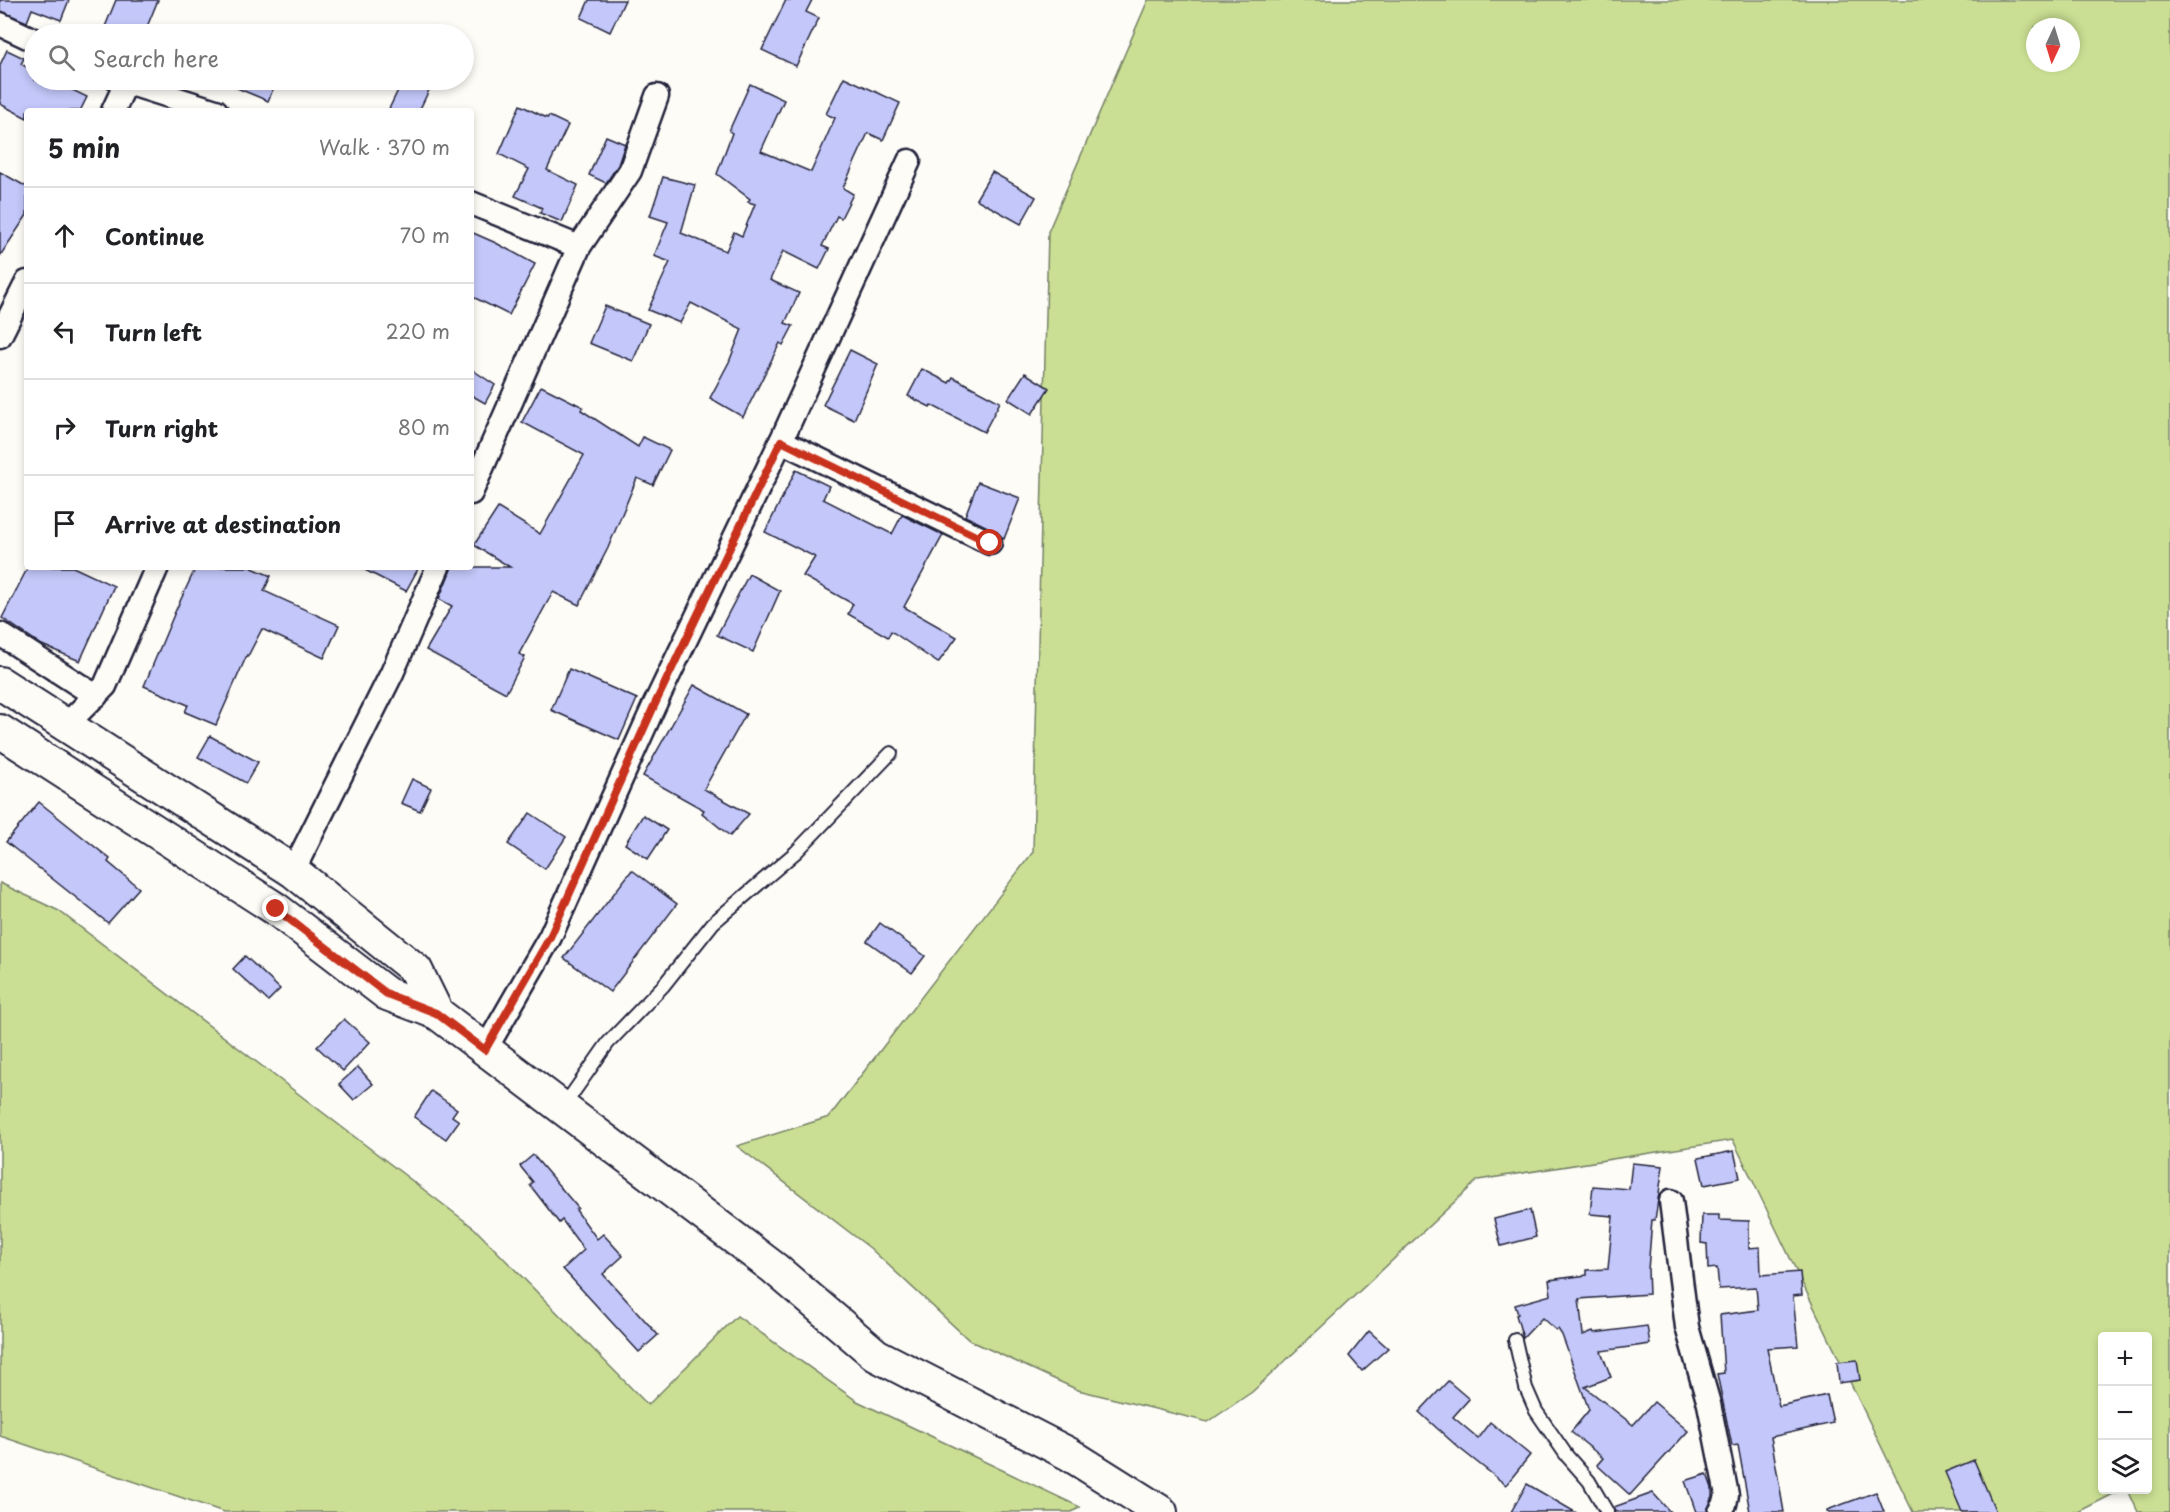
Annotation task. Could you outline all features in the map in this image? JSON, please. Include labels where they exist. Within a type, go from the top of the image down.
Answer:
[{"type":"street","points":[[0,24],[24,35]]},
{"type":"street","points":[[113,108],[119,90]]},
{"type":"street","points":[[150,90],[207,108]]},
{"type":"street","points":[[474,486],[579,247],[630,171],[657,96]]},
{"type":"street","points":[[485,1050],[550,937],[654,706],[781,441],[909,161]]},
{"type":"street","points":[[474,204],[579,247]]},
{"type":"street","points":[[0,336],[24,288]]},
{"type":"street","points":[[781,441],[990,543]]},
{"type":"street","points":[[66,725],[105,686],[156,570]]},
{"type":"street","points":[[293,871],[392,673],[437,570]]},
{"type":"street","points":[[0,634],[96,696]]},
{"type":"street","points":[[0,683],[293,871],[416,970],[436,1013]]},
{"type":"street","points":[[0,731],[276,909],[387,994],[436,1013],[774,1268],[876,1355],[1069,1454],[1161,1512]]},
{"type":"street","points":[[1671,1201],[1687,1327],[1709,1404],[1727,1495],[1720,1512]]},
{"type":"lane","points":[[562,1108],[608,1042],[663,986],[713,923],[796,852],[891,753]]},
{"type":"lane","points":[[1515,1340],[1526,1388],[1536,1411],[1567,1455],[1589,1481],[1607,1512]]},
{"type":"green space","points":[[1148,0],[2170,0],[2170,1512],[2138,1512],[2130,1494],[2152,1494],[2152,1332],[2098,1332],[2098,1494],[2113,1494],[2078,1512],[1913,1512],[1733,1140],[1478,1180],[1252,1392],[1208,1422],[1078,1390],[969,1340],[870,1248],[737,1146],[829,1117],[1033,852],[1048,232]]},
{"type":"green space","points":[[0,883],[59,911],[474,1228],[648,1405],[737,1316],[857,1401],[1080,1507],[1072,1512],[224,1512],[0,1436]]},
{"type":"building","points":[[0,0],[69,0],[61,20],[32,9],[27,22],[0,11]]},
{"type":"building","points":[[116,0],[158,0],[148,24],[106,24]]},
{"type":"building","points":[[589,0],[625,0],[610,32],[581,18]]},
{"type":"building","points":[[786,0],[812,0],[806,12],[819,18],[796,66],[762,50]]},
{"type":"building","points":[[7,50],[24,58],[21,64],[24,66],[24,90],[73,90],[87,97],[82,108],[24,108],[24,116],[0,104],[0,65]]},
{"type":"building","points":[[844,77],[900,103],[883,140],[868,133],[843,188],[853,194],[841,218],[837,216],[822,246],[829,249],[819,269],[783,251],[770,280],[799,293],[785,323],[793,326],[783,345],[780,343],[743,417],[710,398],[729,362],[742,329],[691,303],[680,323],[648,310],[670,262],[654,256],[668,222],[650,216],[663,177],[695,185],[681,233],[726,251],[734,232],[742,236],[755,204],[748,202],[750,199],[717,174],[732,133],[729,131],[750,84],[784,100],[761,151],[811,172],[835,118],[826,114]]},
{"type":"building","points":[[242,90],[273,90],[268,101]]},
{"type":"building","points":[[398,90],[429,90],[420,108],[389,108]]},
{"type":"building","points":[[520,105],[568,125],[547,170],[578,185],[562,222],[540,213],[542,208],[515,196],[529,169],[499,154]]},
{"type":"building","points":[[606,136],[625,144],[618,165],[606,183],[589,175]]},
{"type":"building","points":[[0,172],[24,185],[24,220],[0,256]]},
{"type":"building","points":[[992,172],[1036,197],[1021,224],[976,199]]},
{"type":"building","points":[[474,233],[535,264],[509,315],[474,298]]},
{"type":"building","points":[[605,306],[649,324],[633,361],[589,343]]},
{"type":"building","points":[[850,350],[878,364],[854,420],[823,405]]},
{"type":"building","points":[[922,369],[949,383],[953,377],[1000,402],[984,432],[908,396]]},
{"type":"building","points":[[474,371],[495,385],[485,403],[474,397]]},
{"type":"building","points":[[1025,373],[1049,388],[1032,414],[1008,399]]},
{"type":"building","points":[[541,386],[583,407],[581,410],[638,447],[643,437],[670,450],[653,485],[637,478],[608,548],[579,605],[553,592],[519,654],[525,657],[506,693],[426,650],[452,606],[439,599],[451,570],[474,570],[474,567],[510,567],[474,545],[498,508],[540,534],[584,455],[522,422]]},
{"type":"building","points":[[796,470],[829,486],[823,499],[892,534],[902,515],[943,535],[904,607],[957,637],[938,663],[891,631],[888,637],[848,614],[853,604],[803,576],[815,557],[765,532]]},
{"type":"building","points":[[978,482],[1020,498],[1004,539],[996,531],[965,516]]},
{"type":"building","points":[[26,570],[79,570],[114,586],[80,661],[42,645],[2,618]]},
{"type":"building","points":[[195,570],[257,570],[271,576],[264,591],[339,625],[324,658],[262,629],[247,655],[216,725],[185,712],[188,705],[144,686]]},
{"type":"building","points":[[365,570],[417,570],[406,591]]},
{"type":"building","points":[[749,574],[780,591],[753,652],[717,635]]},
{"type":"building","points":[[569,669],[637,699],[619,740],[551,710]]},
{"type":"building","points":[[694,685],[746,714],[704,789],[749,814],[730,836],[702,813],[704,810],[643,776]]},
{"type":"building","points":[[210,736],[258,762],[246,783],[198,757]]},
{"type":"building","points":[[412,779],[431,788],[420,811],[401,803]]},
{"type":"building","points":[[39,802],[110,859],[108,862],[139,888],[108,923],[6,842]]},
{"type":"building","points":[[530,813],[566,837],[545,869],[508,844]]},
{"type":"building","points":[[643,815],[667,830],[648,859],[625,844]]},
{"type":"building","points":[[632,870],[677,904],[610,992],[564,958]]},
{"type":"building","points":[[880,923],[925,956],[912,973],[867,941]]},
{"type":"building","points":[[245,956],[280,989],[268,1001],[233,969]]},
{"type":"building","points":[[344,1019],[370,1042],[343,1071],[317,1047]]},
{"type":"building","points":[[358,1067],[373,1084],[354,1100],[339,1084]]},
{"type":"building","points":[[431,1091],[457,1109],[452,1116],[459,1121],[446,1139],[414,1117]]},
{"type":"building","points":[[1734,1151],[1740,1178],[1704,1185],[1698,1158]]},
{"type":"building","points":[[533,1155],[578,1208],[576,1210],[597,1239],[603,1234],[623,1256],[603,1274],[658,1335],[639,1352],[563,1269],[584,1250],[562,1220],[559,1223],[530,1185],[533,1182],[520,1166]]},
{"type":"building","points":[[1632,1163],[1663,1166],[1655,1220],[1652,1220],[1648,1270],[1649,1294],[1579,1299],[1583,1335],[1593,1331],[1594,1333],[1647,1326],[1650,1344],[1601,1351],[1611,1377],[1585,1387],[1633,1425],[1654,1402],[1688,1431],[1630,1495],[1597,1465],[1603,1458],[1571,1432],[1589,1410],[1562,1335],[1558,1329],[1556,1330],[1542,1318],[1523,1338],[1515,1305],[1551,1295],[1549,1280],[1587,1275],[1587,1270],[1608,1269],[1613,1216],[1590,1214],[1593,1186],[1629,1189]]},
{"type":"building","points":[[1530,1210],[1536,1237],[1501,1246],[1494,1219]]},
{"type":"building","points":[[1702,1215],[1719,1215],[1719,1220],[1749,1221],[1749,1248],[1760,1247],[1761,1275],[1800,1272],[1802,1295],[1793,1296],[1798,1346],[1767,1348],[1779,1406],[1827,1395],[1833,1423],[1771,1437],[1784,1512],[1750,1512],[1738,1445],[1732,1446],[1717,1374],[1724,1373],[1720,1315],[1758,1310],[1756,1287],[1719,1289],[1717,1268],[1708,1269],[1707,1244],[1701,1243]]},
{"type":"building","points":[[1369,1331],[1388,1348],[1362,1371],[1349,1356]]},
{"type":"building","points":[[1857,1360],[1860,1380],[1839,1383],[1837,1362]]},
{"type":"building","points":[[1448,1381],[1469,1399],[1453,1417],[1478,1438],[1490,1422],[1530,1455],[1506,1485],[1459,1448],[1419,1412]]},
{"type":"building","points":[[1974,1460],[1996,1512],[1962,1512],[1945,1472]]},
{"type":"building","points":[[1707,1474],[1712,1488],[1712,1499],[1707,1512],[1696,1512],[1685,1481]]},
{"type":"building","points":[[1527,1484],[1575,1512],[1511,1512]]},
{"type":"building","points":[[1876,1492],[1884,1512],[1827,1512],[1827,1510]]},
{"type":"building","points":[[1653,1493],[1670,1512],[1615,1512],[1614,1507]]},
{"type":"route","points":[[276,909],[387,994],[436,1013],[485,1050],[550,937],[654,706],[781,441],[990,543]]}]
